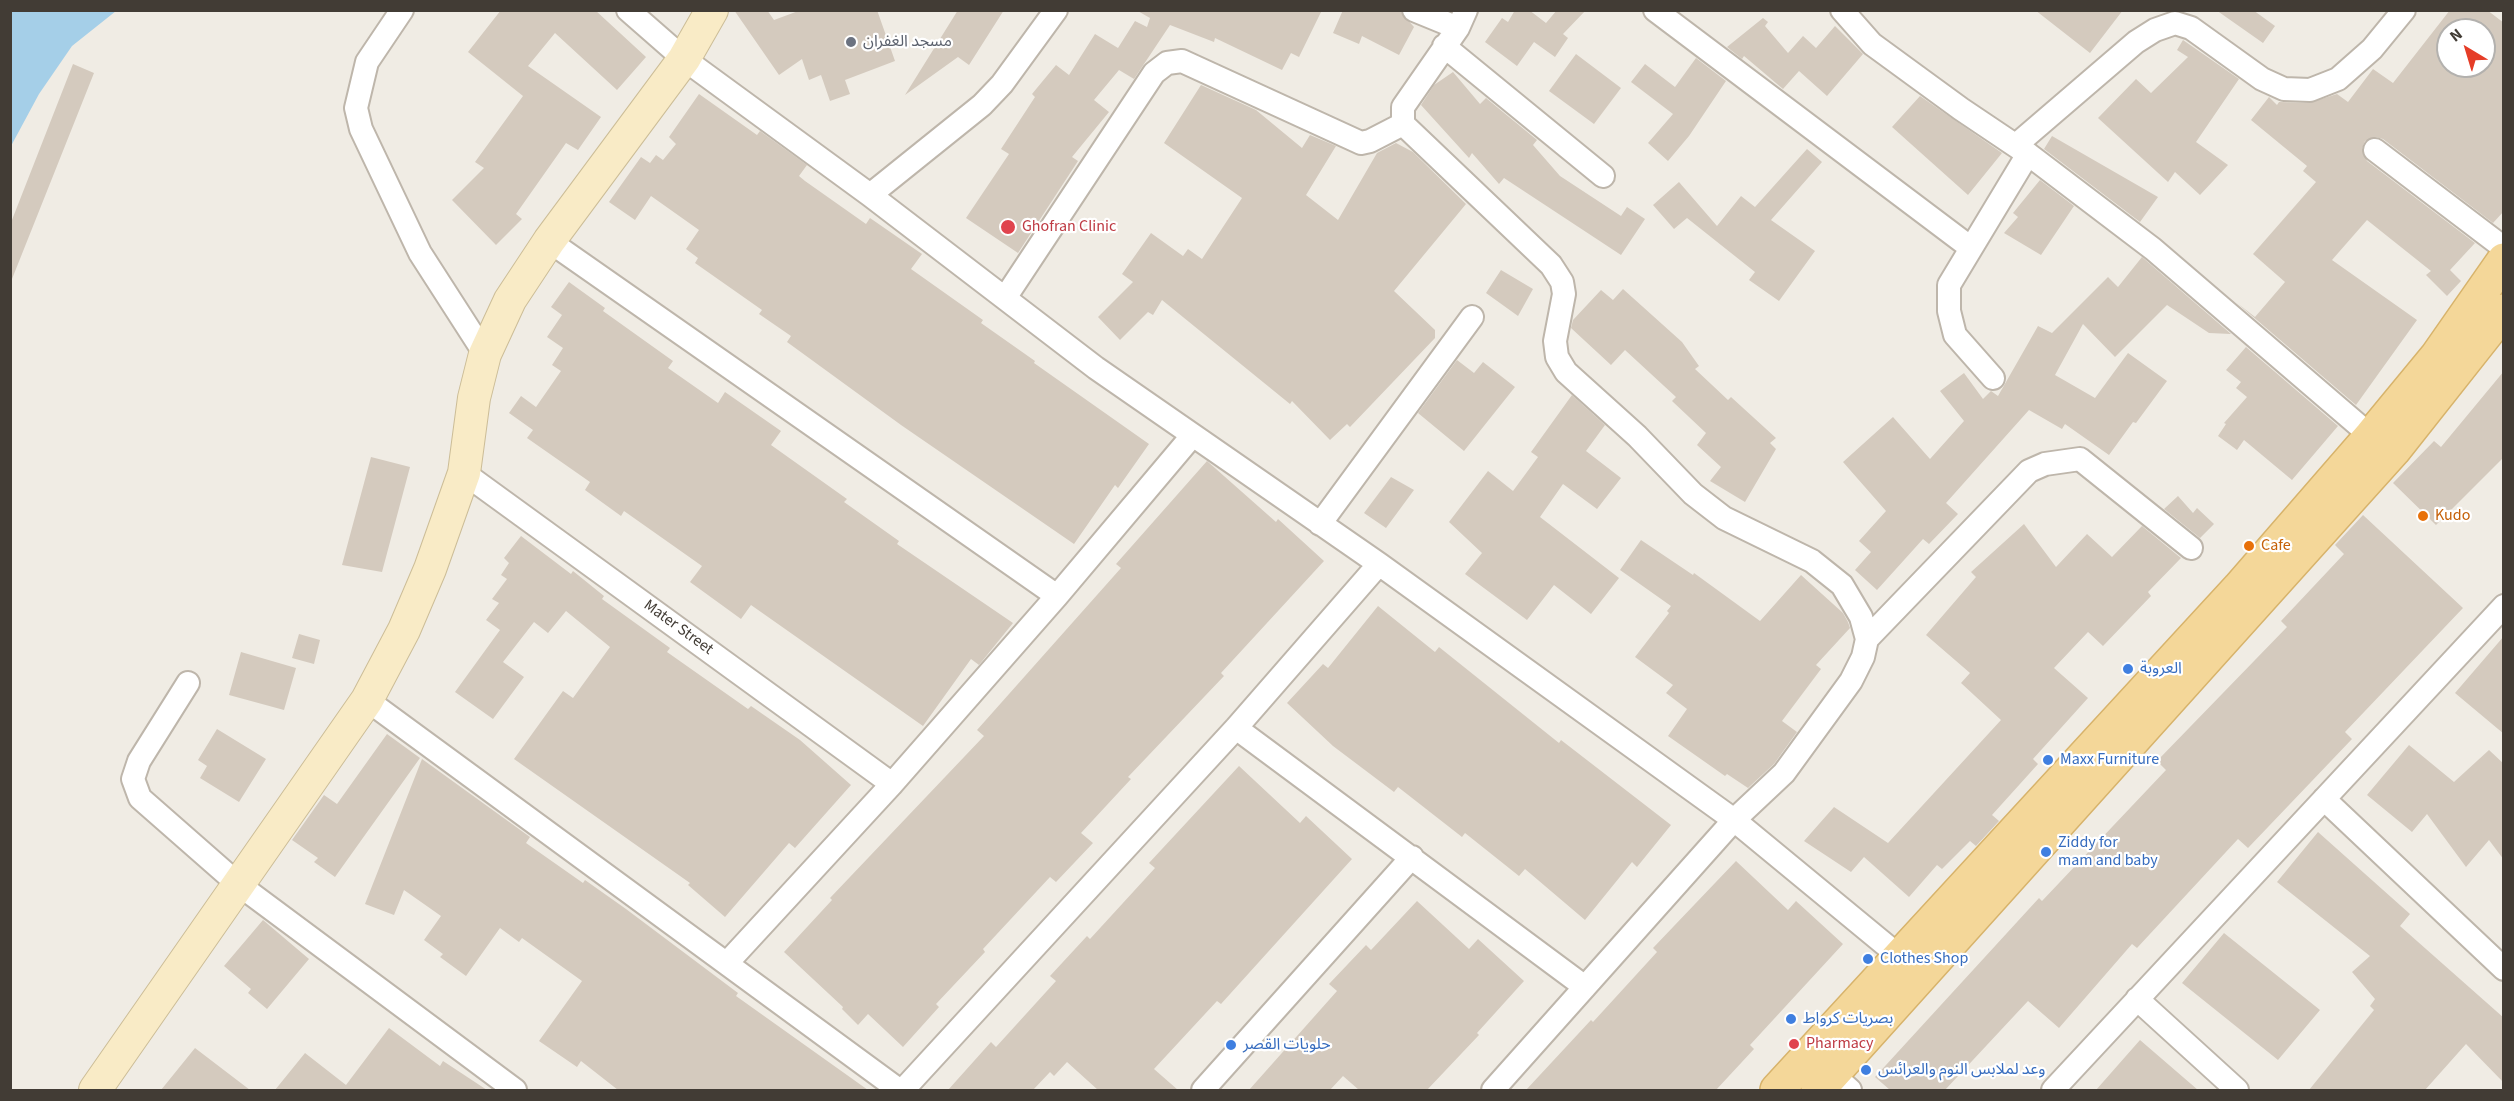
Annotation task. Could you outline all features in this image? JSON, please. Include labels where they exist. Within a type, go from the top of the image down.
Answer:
[{"type":"main road","points":[[95,1090],[366,700],[404,630],[464,473],[474,398],[485,354],[510,300],[549,241],[684,59],[712,10]]},
{"type":"main road","points":[[1828,1077],[1899,956],[2239,588],[2437,356],[2504,260]]},
{"type":"main road","points":[[1777,1090],[1828,1077],[2386,459],[2504,311]]},
{"type":"street","points":[[402,10],[367,62],[356,108],[361,129],[420,253],[485,354]]},
{"type":"street","points":[[628,10],[684,59],[870,195],[1096,368],[1379,564],[1734,820],[1899,956]]},
{"type":"street","points":[[870,195],[982,105],[1002,84],[1056,10]]},
{"type":"street","points":[[1414,10],[1462,19],[1403,107],[1403,124],[1551,265],[1562,282],[1564,294],[1555,341],[1557,357],[1566,372],[1636,436],[1693,494],[1716,512],[1812,561],[1842,585],[1861,617],[1867,639],[1863,657],[1851,681],[1784,773],[1734,820],[1493,1090]]},
{"type":"street","points":[[1655,10],[1971,248]]},
{"type":"street","points":[[1842,10],[1872,44],[1960,109],[2022,149],[2152,249],[2371,436]]},
{"type":"street","points":[[1993,378],[1955,335],[1949,311],[1949,285],[1971,248],[2022,149],[2128,49],[2155,30],[2175,23],[2191,28],[2262,79],[2284,89],[2310,90],[2338,79],[2372,49],[2404,10]]},
{"type":"street","points":[[1444,46],[1603,176]]},
{"type":"street","points":[[1005,298],[1154,73],[1167,63],[1182,61],[1361,143],[1370,141],[1403,124]]},
{"type":"street","points":[[2375,150],[2504,248]]},
{"type":"street","points":[[549,241],[1057,596]]},
{"type":"street","points":[[1320,524],[1472,318]]},
{"type":"street","points":[[727,963],[892,784],[1057,596],[1192,436]]},
{"type":"street","points":[[1867,639],[2029,471],[2045,464],[2080,459],[2191,548]]},
{"type":"street","name":"Mater Street","points":[[464,473],[892,784]]},
{"type":"street","points":[[366,700],[901,1090],[1236,728],[1379,564]]},
{"type":"street","points":[[2053,1090],[2504,606]]},
{"type":"street","points":[[188,683],[139,761],[133,779],[140,798],[238,884],[515,1090]]},
{"type":"street","points":[[1236,728],[1585,987]]},
{"type":"street","points":[[2324,799],[2504,969]]},
{"type":"street","points":[[1203,1090],[1412,857]]},
{"type":"street","points":[[2137,999],[2236,1090]]},
{"type":"water","points":[[11,10],[116,11],[72,46],[39,94],[11,146]]},
{"type":"building","points":[[501,10],[595,10],[646,57],[617,90],[555,33],[528,66],[601,117],[578,150],[566,143],[516,214],[522,219],[496,245],[452,200],[484,168],[475,162],[523,96],[468,52]]},
{"type":"building","points":[[734,10],[767,10],[774,20],[801,10],[877,10],[895,61],[845,80],[850,94],[830,101],[821,75],[809,80],[802,59],[779,75]]},
{"type":"building","points":[[958,10],[1004,10],[969,65],[958,57],[905,95]]},
{"type":"building","points":[[1136,10],[1322,10],[1299,57],[1291,53],[1282,70],[1215,38],[1214,42],[1170,25],[1134,79],[1119,70],[1094,100],[1109,112],[1072,157],[1078,161],[1018,253],[966,218],[1009,154],[1001,149],[1035,97],[1032,94],[1056,65],[1069,75],[1095,34],[1118,48],[1135,21],[1147,27],[1150,18]]},
{"type":"building","points":[[1343,10],[1399,10],[1414,27],[1399,55],[1362,36],[1359,44],[1333,33]]},
{"type":"building","points":[[1515,10],[1529,10],[1546,23],[1557,10],[1586,10],[1563,34],[1568,38],[1555,57],[1534,42],[1517,66],[1485,42],[1502,18],[1508,22]]},
{"type":"building","points":[[2035,10],[2123,10],[2090,53]]},
{"type":"building","points":[[2216,10],[2253,10],[2275,26],[2263,43]]},
{"type":"building","points":[[2450,10],[2487,10],[2504,23],[2504,211],[2493,223],[2383,139],[2376,137],[2365,141],[2362,149],[2367,161],[2475,243],[2450,270],[2461,281],[2447,296],[2426,275],[2431,271],[2367,220],[2332,260],[2417,320],[2356,405],[2237,303],[2255,317],[2285,282],[2253,254],[2316,182],[2303,171],[2307,166],[2251,120],[2269,97],[2277,105],[2279,102],[2309,103],[2337,94],[2348,102],[2373,69],[2393,83],[2436,28],[2436,78],[2496,78],[2496,18],[2444,18]]},
{"type":"building","points":[[1763,18],[1768,22],[1765,26],[1788,53],[1803,36],[1816,48],[1835,26],[1863,54],[1827,96],[1799,71],[1783,89],[1744,56],[1742,59],[1727,47]]},
{"type":"building","points":[[2183,40],[2239,79],[2196,142],[2228,165],[2200,195],[2175,172],[2168,182],[2098,118],[2136,79],[2151,93],[2188,57],[2177,50]]},
{"type":"building","points":[[1576,54],[1621,88],[1594,124],[1549,91]]},
{"type":"building","points":[[1696,58],[1726,81],[1689,136],[1668,161],[1648,143],[1673,114],[1631,82],[1645,64],[1675,87]]},
{"type":"building","points":[[73,64],[94,73],[10,284],[10,225]]},
{"type":"building","points":[[1453,72],[1480,104],[1486,98],[1537,140],[1533,145],[1560,176],[1621,216],[1627,207],[1645,219],[1621,255],[1504,178],[1499,184],[1472,153],[1469,158],[1421,105],[1434,85]]},
{"type":"building","points":[[1201,85],[1256,110],[1302,148],[1310,135],[1336,146],[1306,195],[1338,220],[1377,153],[1396,143],[1413,152],[1466,204],[1394,291],[1435,330],[1435,338],[1350,427],[1347,424],[1330,440],[1292,401],[1290,404],[1162,300],[1153,315],[1148,312],[1120,340],[1098,317],[1133,282],[1122,274],[1151,233],[1183,256],[1188,249],[1202,259],[1242,198],[1164,143]]},
{"type":"building","points":[[699,94],[757,135],[760,131],[807,165],[799,176],[805,181],[866,224],[870,218],[922,254],[911,269],[983,320],[981,323],[1035,361],[1034,363],[1149,444],[1118,488],[1115,485],[1074,544],[901,425],[787,342],[791,336],[759,314],[762,310],[695,263],[698,258],[686,249],[699,230],[651,196],[635,220],[609,202],[641,157],[650,163],[656,155],[663,160],[676,144],[669,137]]},
{"type":"building","points":[[1920,96],[2002,153],[1968,195],[1892,127]]},
{"type":"building","points":[[2052,136],[2158,197],[2140,222],[2044,149]]},
{"type":"building","points":[[1807,149],[1822,162],[1771,220],[1815,251],[1779,301],[1749,280],[1755,272],[1687,218],[1674,229],[1653,205],[1679,182],[1717,226],[1741,196],[1755,207]]},
{"type":"building","points":[[2040,180],[2074,206],[2041,255],[2004,233],[2018,217],[2013,213]]},
{"type":"building","points":[[2142,257],[2231,334],[2209,333],[2167,305],[2115,357],[2083,324],[2055,375],[2095,398],[2128,353],[2167,381],[2136,423],[2133,422],[2109,455],[2065,424],[2062,429],[2029,410],[1946,503],[1958,514],[1929,544],[1923,539],[1877,590],[1855,570],[1871,552],[1859,541],[1886,511],[1843,462],[1893,417],[1930,459],[1964,421],[1940,391],[1964,373],[1983,399],[1991,391],[1998,396],[2038,326],[2052,333],[2108,277],[2118,287]]},
{"type":"building","points":[[1501,270],[1533,289],[1518,316],[1486,293]]},
{"type":"building","points":[[569,282],[605,308],[603,311],[673,361],[668,368],[718,403],[725,392],[781,431],[771,445],[847,499],[844,502],[899,541],[897,544],[1013,623],[979,665],[971,659],[923,726],[751,605],[741,619],[690,582],[702,566],[624,511],[621,516],[585,490],[590,482],[527,438],[533,430],[509,413],[521,396],[536,407],[561,371],[552,365],[563,348],[547,337],[562,315],[551,307]]},
{"type":"building","points":[[1623,289],[1682,342],[1699,366],[1695,369],[1728,400],[1731,397],[1776,438],[1770,443],[1776,449],[1745,502],[1710,481],[1721,467],[1697,445],[1706,433],[1672,401],[1676,397],[1625,350],[1611,365],[1571,328],[1573,320],[1601,290],[1613,300]]},
{"type":"building","points":[[2246,347],[2338,426],[2292,480],[2244,440],[2237,450],[2218,436],[2226,424],[2224,423],[2247,397],[2236,388],[2241,382],[2226,370]]},
{"type":"building","points":[[1457,360],[1474,373],[1483,362],[1515,387],[1464,451],[1418,413]]},
{"type":"building","points":[[2504,371],[2504,457],[2436,525],[2393,483],[2434,441],[2441,447]]},
{"type":"building","points":[[1572,395],[1605,425],[1586,451],[1621,478],[1597,509],[1563,484],[1540,517],[1619,578],[1591,614],[1554,585],[1527,620],[1465,574],[1482,553],[1449,522],[1488,471],[1513,491],[1538,457],[1531,452]]},
{"type":"building","points":[[371,457],[410,467],[382,572],[342,565]]},
{"type":"building","points":[[1207,461],[1276,522],[1278,519],[1324,561],[1221,673],[1224,676],[1128,777],[1131,779],[1081,833],[1093,843],[1056,882],[1050,877],[983,949],[985,952],[936,1004],[939,1007],[903,1047],[868,1014],[858,1025],[842,1009],[843,1007],[784,952],[832,900],[830,898],[984,736],[977,730],[1121,568],[1116,564]]},
{"type":"building","points":[[1391,477],[1414,490],[1386,528],[1364,513]]},
{"type":"building","points":[[2178,496],[2193,513],[2197,508],[2214,524],[2200,538],[2164,509]]},
{"type":"building","points":[[2363,515],[2463,608],[2345,732],[2352,739],[2248,848],[2238,839],[2137,948],[2132,944],[2059,1028],[2028,1001],[1945,1090],[1890,1090],[1875,1077],[2039,898],[2042,901],[2166,770],[2157,761],[2287,627],[2281,621],[2344,554],[2335,545]]},
{"type":"building","points":[[2024,524],[2056,567],[2087,534],[2112,557],[2142,526],[2181,558],[2148,592],[2151,596],[2103,646],[2088,632],[2054,668],[2088,698],[2033,759],[2038,764],[1992,815],[1999,821],[1976,846],[1970,841],[1942,869],[1937,865],[1909,897],[1864,857],[1851,872],[1804,841],[1834,807],[1888,843],[2001,720],[1961,683],[1970,673],[1926,635],[1976,577],[1971,572]]},
{"type":"building","points":[[521,536],[571,574],[573,571],[604,596],[602,599],[670,648],[667,652],[748,709],[751,706],[800,740],[851,785],[795,848],[789,843],[725,917],[688,885],[690,883],[514,759],[563,691],[573,698],[610,647],[566,611],[548,633],[534,622],[503,662],[524,677],[493,719],[455,692],[500,630],[486,620],[499,603],[492,599],[507,579],[501,575],[509,563],[504,558]]},
{"type":"building","points":[[1641,540],[1693,575],[1694,573],[1760,621],[1801,575],[1843,613],[1848,622],[1850,628],[1816,665],[1821,669],[1782,721],[1797,732],[1774,764],[1748,788],[1727,774],[1725,776],[1668,736],[1687,709],[1666,693],[1673,685],[1635,657],[1669,613],[1667,611],[1671,606],[1620,570]]},
{"type":"building","points":[[1378,606],[1435,652],[1439,647],[1559,743],[1561,740],[1671,825],[1637,867],[1632,862],[1585,920],[1525,869],[1519,876],[1465,833],[1462,837],[1398,787],[1394,792],[1333,746],[1287,703],[1323,664],[1328,668]]},
{"type":"building","points":[[299,634],[320,640],[314,664],[292,658]]},
{"type":"building","points":[[2504,636],[2504,734],[2455,693]]},
{"type":"building","points":[[241,652],[296,668],[284,710],[229,695]]},
{"type":"building","points":[[217,729],[266,759],[239,802],[200,778],[207,766],[198,760]]},
{"type":"building","points":[[387,734],[420,758],[335,877],[314,862],[318,858],[292,840],[324,795],[337,804]]},
{"type":"building","points":[[2409,745],[2454,782],[2489,750],[2504,764],[2504,860],[2489,840],[2466,867],[2427,814],[2412,832],[2367,795]]},
{"type":"building","points":[[422,759],[530,837],[526,843],[583,883],[585,880],[626,909],[738,993],[736,996],[868,1090],[618,1090],[581,1061],[577,1067],[539,1041],[582,981],[522,938],[519,942],[500,928],[466,976],[440,957],[443,954],[424,940],[441,916],[404,890],[394,915],[365,904]]},
{"type":"building","points":[[1239,766],[1300,823],[1306,816],[1352,859],[1221,1004],[1217,1001],[1154,1069],[1178,1090],[1098,1090],[1067,1062],[1054,1076],[1050,1072],[1033,1090],[948,1090],[991,1042],[996,1047],[1056,981],[1050,976],[1087,936],[1090,939],[1155,868],[1149,863]]},
{"type":"building","points":[[2318,832],[2410,914],[2400,926],[2504,1018],[2504,1083],[2466,1044],[2425,1090],[2309,1090],[2374,1010],[2370,1006],[2375,999],[2352,972],[2370,956],[2277,882]]},
{"type":"building","points":[[1736,861],[1788,910],[1796,901],[1843,944],[1750,1045],[1754,1049],[1716,1090],[1526,1090],[1591,1020],[1593,1022],[1657,952],[1653,948]]},
{"type":"building","points":[[1417,901],[1469,949],[1478,939],[1524,981],[1477,1033],[1479,1035],[1427,1090],[1359,1090],[1343,1076],[1330,1090],[1249,1090],[1337,991],[1329,984],[1366,945],[1371,950]]},
{"type":"building","points":[[263,920],[309,959],[267,1009],[248,993],[251,989],[224,966]]},
{"type":"building","points":[[2224,933],[2320,1010],[2278,1060],[2182,983]]},
{"type":"building","points":[[389,1028],[440,1066],[443,1061],[487,1090],[275,1090],[305,1053],[346,1085]]},
{"type":"building","points":[[2140,1040],[2198,1090],[2096,1090]]},
{"type":"building","points":[[195,1048],[250,1090],[161,1090]]},
{"type":"place","name":"مسجد الغفران","points":[[851,42]]},
{"type":"place","name":"Ghofran Clinic","points":[[1008,227]]},
{"type":"place","name":"Kudo","points":[[2423,516]]},
{"type":"place","name":"Cafe","points":[[2249,546]]},
{"type":"place","name":"العروبة","points":[[2128,669]]},
{"type":"place","name":"Maxx Furniture","points":[[2048,760]]},
{"type":"place","name":"Ziddy for mam and baby","points":[[2046,852]]},
{"type":"place","name":"Clothes Shop","points":[[1868,959]]},
{"type":"place","name":"بصريات كرواط","points":[[1791,1019]]},
{"type":"place","name":"Pharmacy","points":[[1794,1044]]},
{"type":"place","name":"حلويات القصر","points":[[1231,1045]]},
{"type":"place","name":"وعد لملابس النوم والعرائس","points":[[1866,1070]]}]
